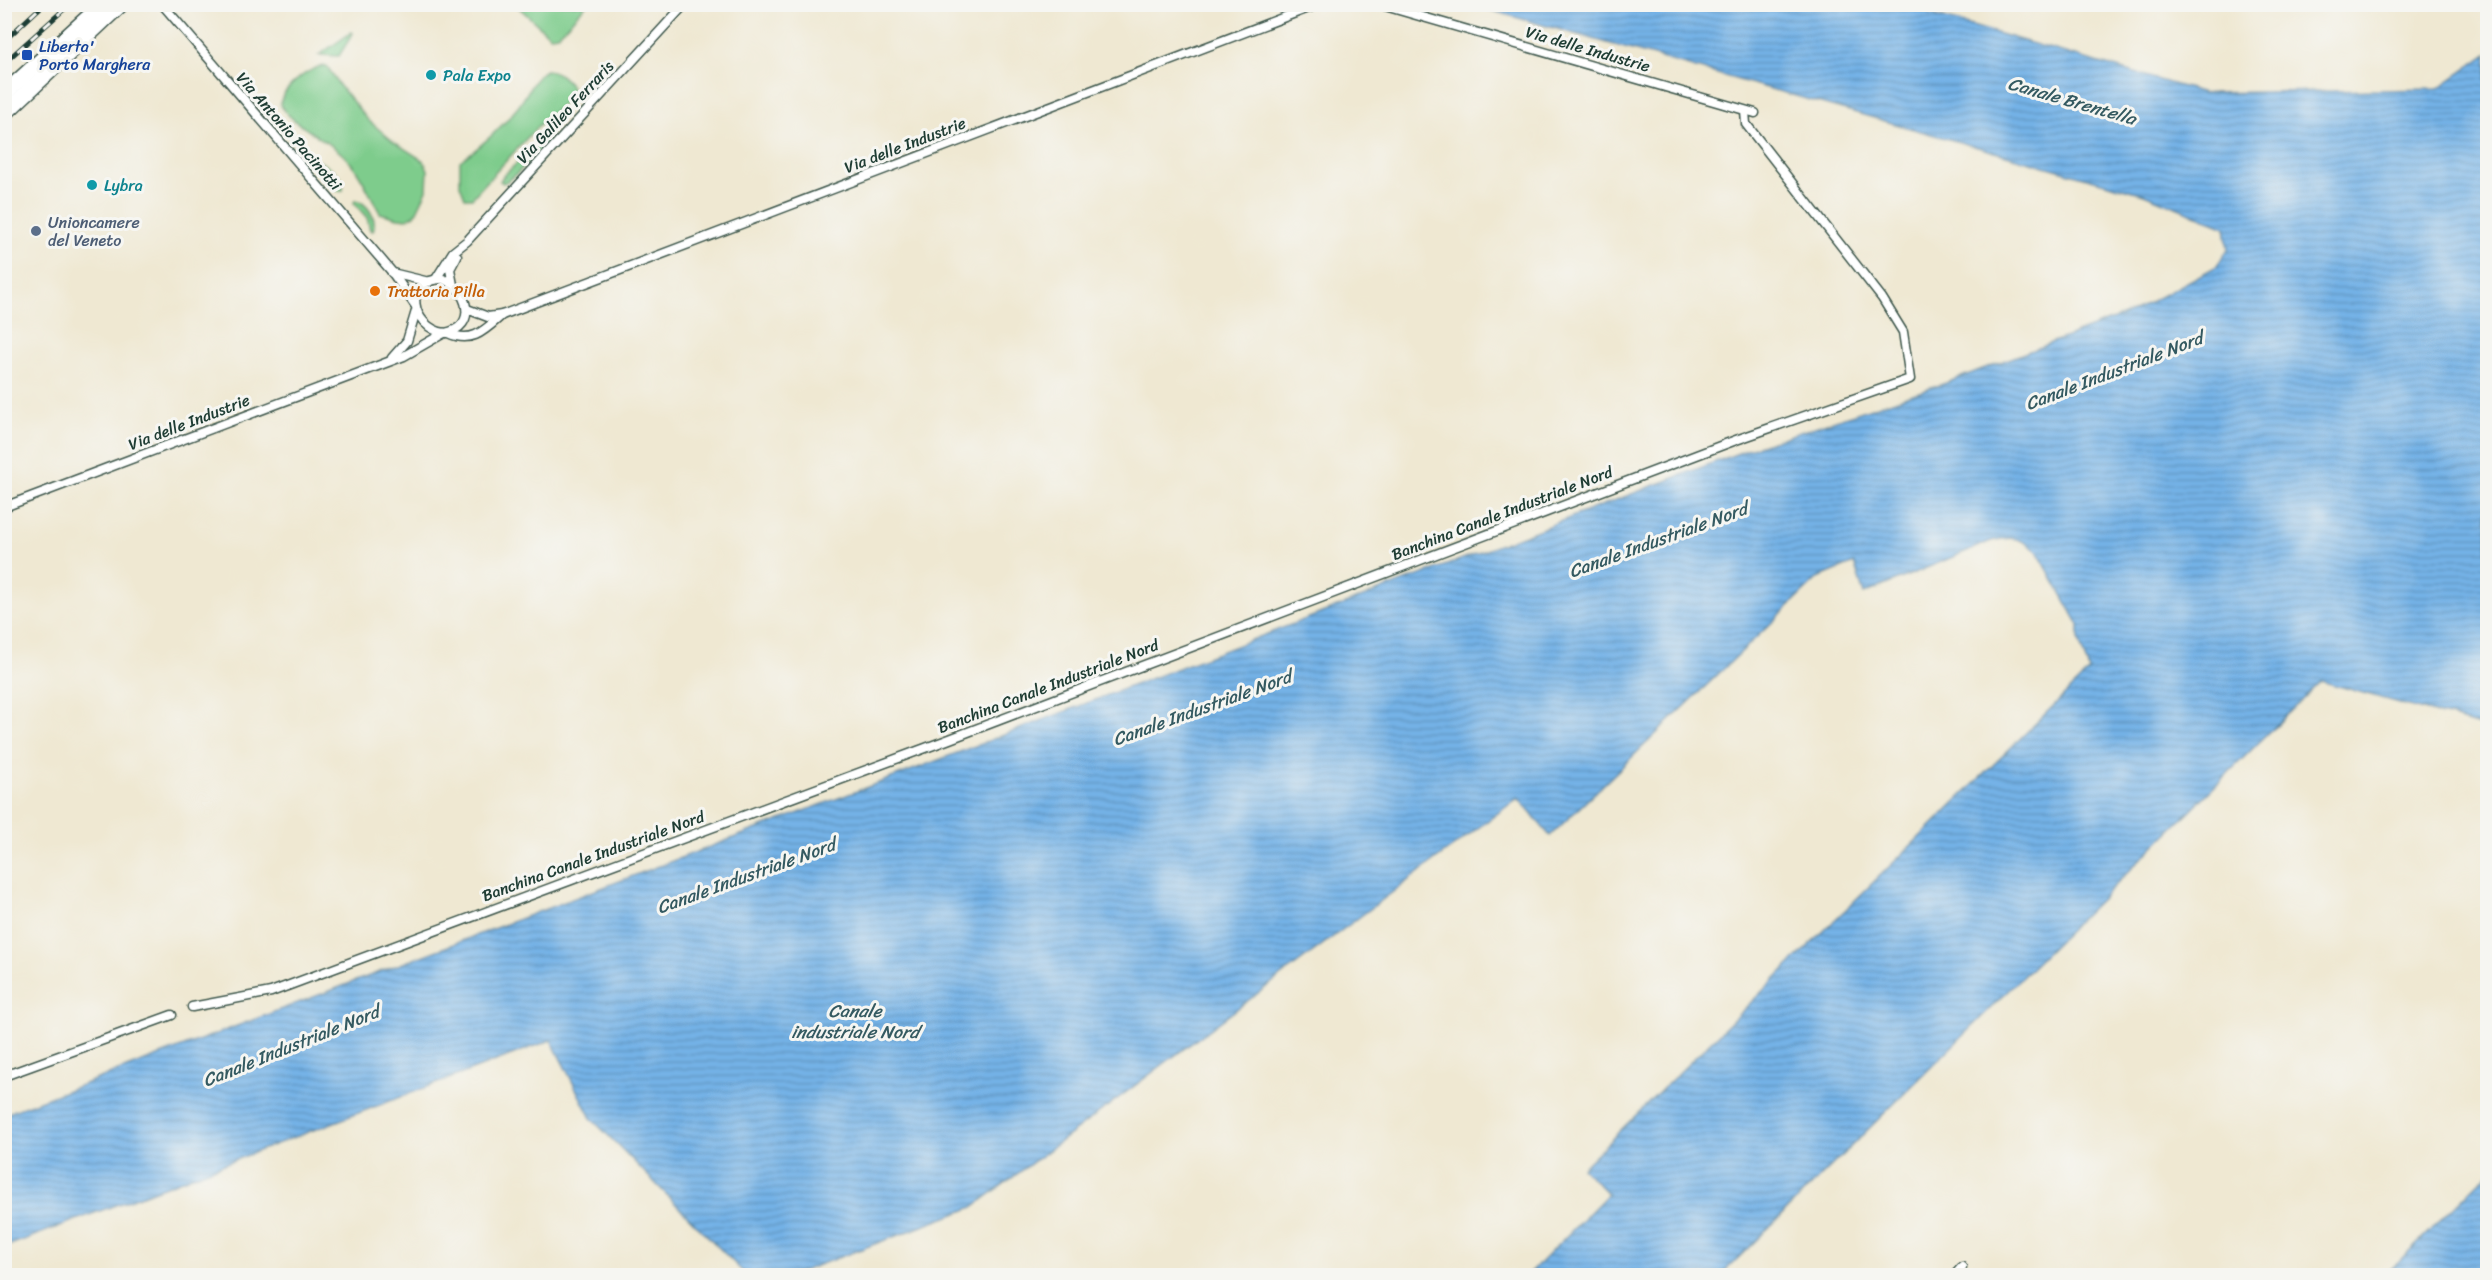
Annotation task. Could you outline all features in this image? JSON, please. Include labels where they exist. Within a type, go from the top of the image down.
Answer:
[{"type":"highway","points":[[4,94],[103,4]]},
{"type":"highway","points":[[4,114],[122,5]]},
{"type":"street","name":"Via Antonio Pacinotti","points":[[155,4],[165,8],[392,272],[415,308]]},
{"type":"street","name":"Via Galileo Ferraris","points":[[432,280],[453,252],[467,240],[686,4]]},
{"type":"street","name":"Via delle Industrie","points":[[467,309],[488,318],[502,315],[1319,4]]},
{"type":"street","name":"Via delle Industrie","points":[[1378,4],[1755,113]]},
{"type":"street","name":"Banchina Canale Industriale Nord","points":[[192,1007],[271,992],[947,740],[1736,440],[1910,379],[1903,332],[1893,315],[1746,124],[1745,111]]},
{"type":"street","name":"Via Galileo Ferraris","points":[[453,285],[450,275],[452,263],[467,240]]},
{"type":"street","points":[[392,272],[432,280],[442,279],[453,285],[464,298],[467,309],[463,323],[446,333],[431,328],[415,308],[418,291],[432,280]]},
{"type":"street","name":"Via delle Industrie","points":[[385,363],[403,348],[412,330],[415,308]]},
{"type":"street","name":"Via delle Industrie","points":[[4,507],[413,353],[446,333],[458,338],[472,337],[502,315]]},
{"type":"street","points":[[4,1076],[172,1015]]},
{"type":"street","points":[[1954,1275],[1962,1267]]},
{"type":"green space","points":[[516,5],[586,5],[558,35],[550,36]]},
{"type":"green space","points":[[352,32],[339,56],[319,55]]},
{"type":"green space","points":[[327,66],[339,85],[368,120],[394,142],[424,161],[428,170],[427,190],[415,215],[407,219],[380,213],[359,174],[348,160],[335,148],[300,125],[280,104],[286,91],[305,73]]},
{"type":"green space","points":[[546,70],[563,77],[573,92],[539,125],[472,198],[465,198],[460,185],[460,161],[484,143],[505,122],[521,103],[537,77]]},
{"type":"green space","points":[[555,126],[548,140],[524,167],[503,183],[500,181],[527,154],[546,130]]},
{"type":"green space","points":[[308,156],[336,173],[343,184],[343,190],[338,191],[328,183]]},
{"type":"green space","points":[[355,200],[364,204],[373,216],[373,231],[370,230],[367,218],[354,203]]},
{"type":"water","points":[[1472,5],[1899,5],[2204,93],[2437,89],[2487,54],[2487,728],[2321,681],[1721,1275],[1528,1275],[1608,1194],[1582,1168],[2089,671],[2079,640],[2079,625],[2037,551],[2021,540],[2005,538],[1991,541],[1864,594],[1854,563],[1818,578],[1550,836],[1518,798],[973,1207],[792,1275],[746,1275],[591,1118],[551,1040],[5,1247],[5,1114],[902,774],[1749,449],[1946,383],[2132,312],[2217,266],[2228,249],[2225,227],[2144,194]]},
{"type":"water","points":[[2487,1174],[2487,1275],[2385,1275]]},
{"type":"railway","points":[[4,41],[44,4]]},
{"type":"railway","points":[[4,63],[70,4]]},
{"type":"place","name":"Liberta' Porto Marghera","points":[[27,55]]},
{"type":"place","name":"Pala Expo","points":[[431,75]]},
{"type":"place","name":"Lybra","points":[[92,185]]},
{"type":"place","name":"Unioncamere del Veneto","points":[[36,231]]},
{"type":"place","name":"Trattoria Pilla","points":[[375,291]]},
{"type":"water label","name":"Canale Brentella","points":[[2072,101]]},
{"type":"water label","name":"Canale Industriale Nord","points":[[2114,371]]},
{"type":"water label","name":"Canale Industriale Nord","points":[[1658,540]]},
{"type":"water label","name":"Canale Industriale Nord","points":[[1202,708]]},
{"type":"water label","name":"Canale Industriale Nord","points":[[746,876]]},
{"type":"water label","name":"Canale industriale Nord","points":[[855,1021]]},
{"type":"water label","name":"Canale Industriale Nord","points":[[291,1046]]}]
